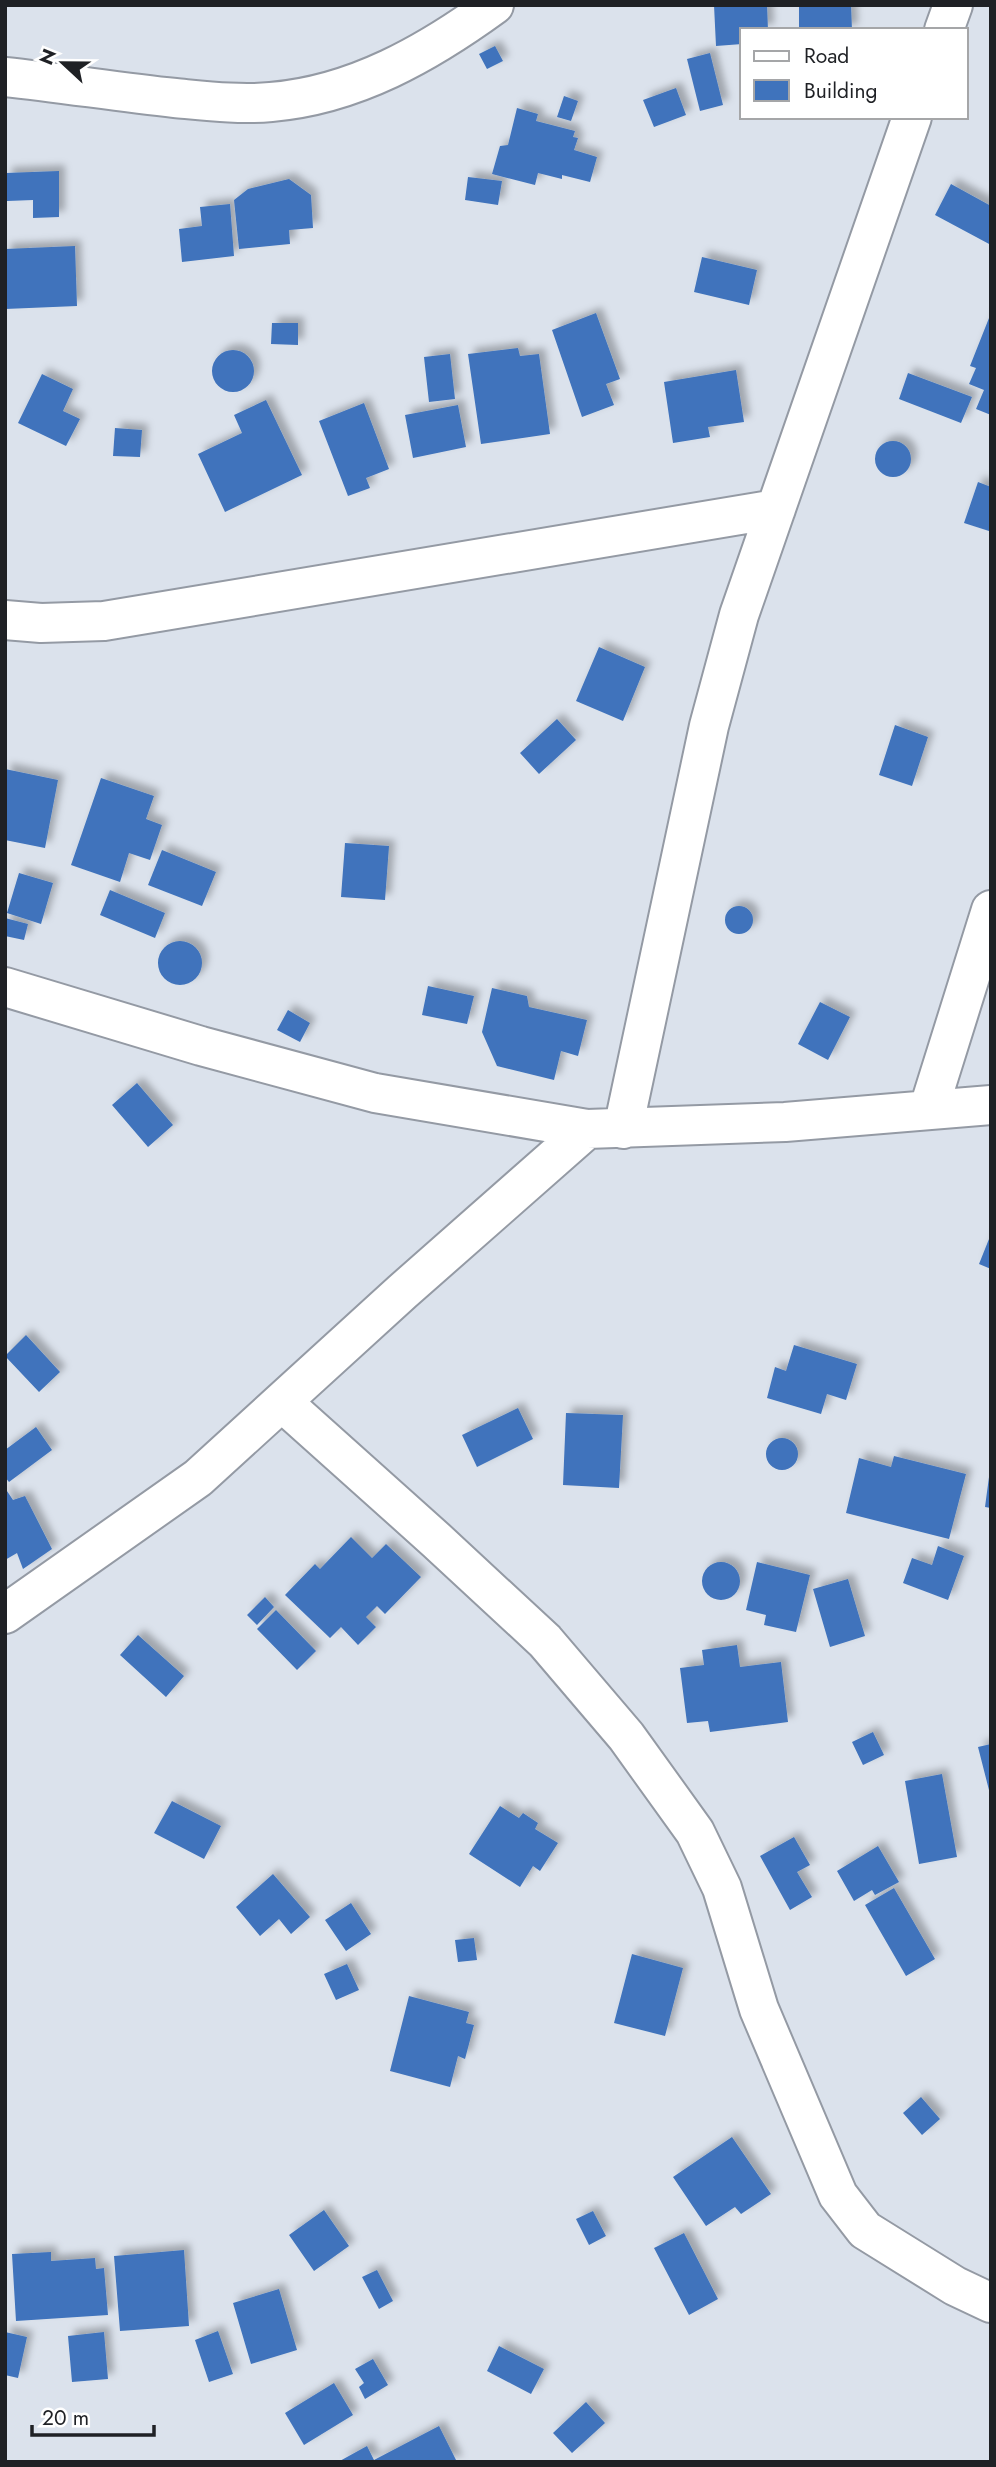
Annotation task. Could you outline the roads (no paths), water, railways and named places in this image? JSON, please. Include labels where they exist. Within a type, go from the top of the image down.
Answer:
[{"type":"street","points":[[5,77],[220,102],[272,102],[328,91],[388,72],[450,37],[494,5]]},
{"type":"street","points":[[945,28],[953,5]]},
{"type":"street","points":[[5,1614],[198,1478],[402,1292],[605,1129],[739,615],[911,119]]},
{"type":"street","points":[[5,620],[41,623],[104,621],[776,509]]},
{"type":"street","points":[[929,1108],[991,910]]},
{"type":"street","points":[[5,987],[201,1046],[374,1093],[605,1129],[785,1122],[929,1108],[991,1105]]},
{"type":"street","points":[[282,1402],[545,1641],[626,1736],[695,1832],[722,1888],[759,2009],[838,2195],[865,2230],[956,2286],[991,2303]]}]
